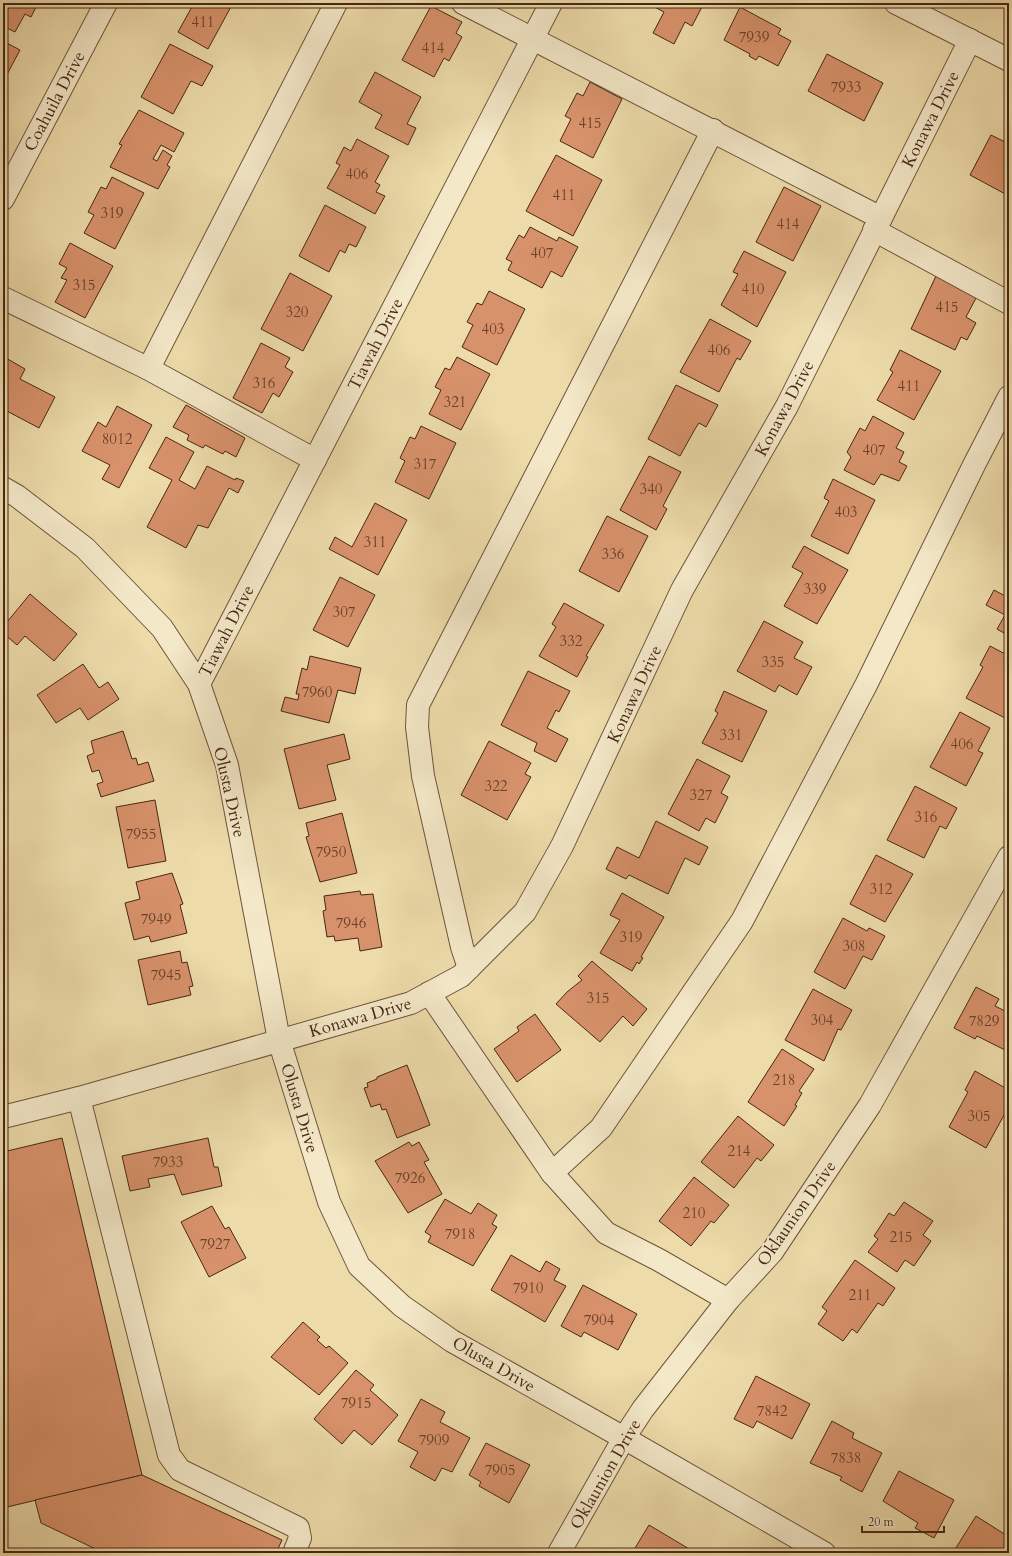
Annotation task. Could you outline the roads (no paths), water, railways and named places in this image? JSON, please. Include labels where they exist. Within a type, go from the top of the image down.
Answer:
[{"type":"street","name":"Coahuila Drive","points":[[3,200],[106,3]]},
{"type":"street","points":[[147,368],[198,273],[336,3]]},
{"type":"street","points":[[463,3],[712,130],[878,224],[1009,303]]},
{"type":"street","name":"Tiawah Drive","points":[[199,684],[551,3]]},
{"type":"street","points":[[896,3],[1009,60]]},
{"type":"street","name":"Konawa Drive","points":[[3,1116],[79,1098],[411,1003],[461,976],[525,912],[562,846],[682,590],[787,406],[970,40]]},
{"type":"street","points":[[469,968],[462,947],[423,776],[417,727],[418,705],[712,130]]},
{"type":"street","points":[[3,298],[147,368],[315,460]]},
{"type":"street","points":[[552,1173],[601,1128],[742,921],[866,685],[1009,397]]},
{"type":"street","name":"Olusta Drive","points":[[3,488],[17,496],[85,548],[162,628],[199,684],[227,765],[280,1040],[329,1202],[359,1266],[402,1306],[452,1341],[824,1553]]},
{"type":"street","name":"Oklaunion Drive","points":[[559,1553],[624,1438],[643,1409],[728,1300],[772,1252],[870,1105],[1009,857]]},
{"type":"street","points":[[429,993],[552,1173],[606,1233],[659,1260],[728,1300]]},
{"type":"street","points":[[79,1098],[169,1454],[180,1470],[298,1528],[300,1538],[294,1553]]}]
